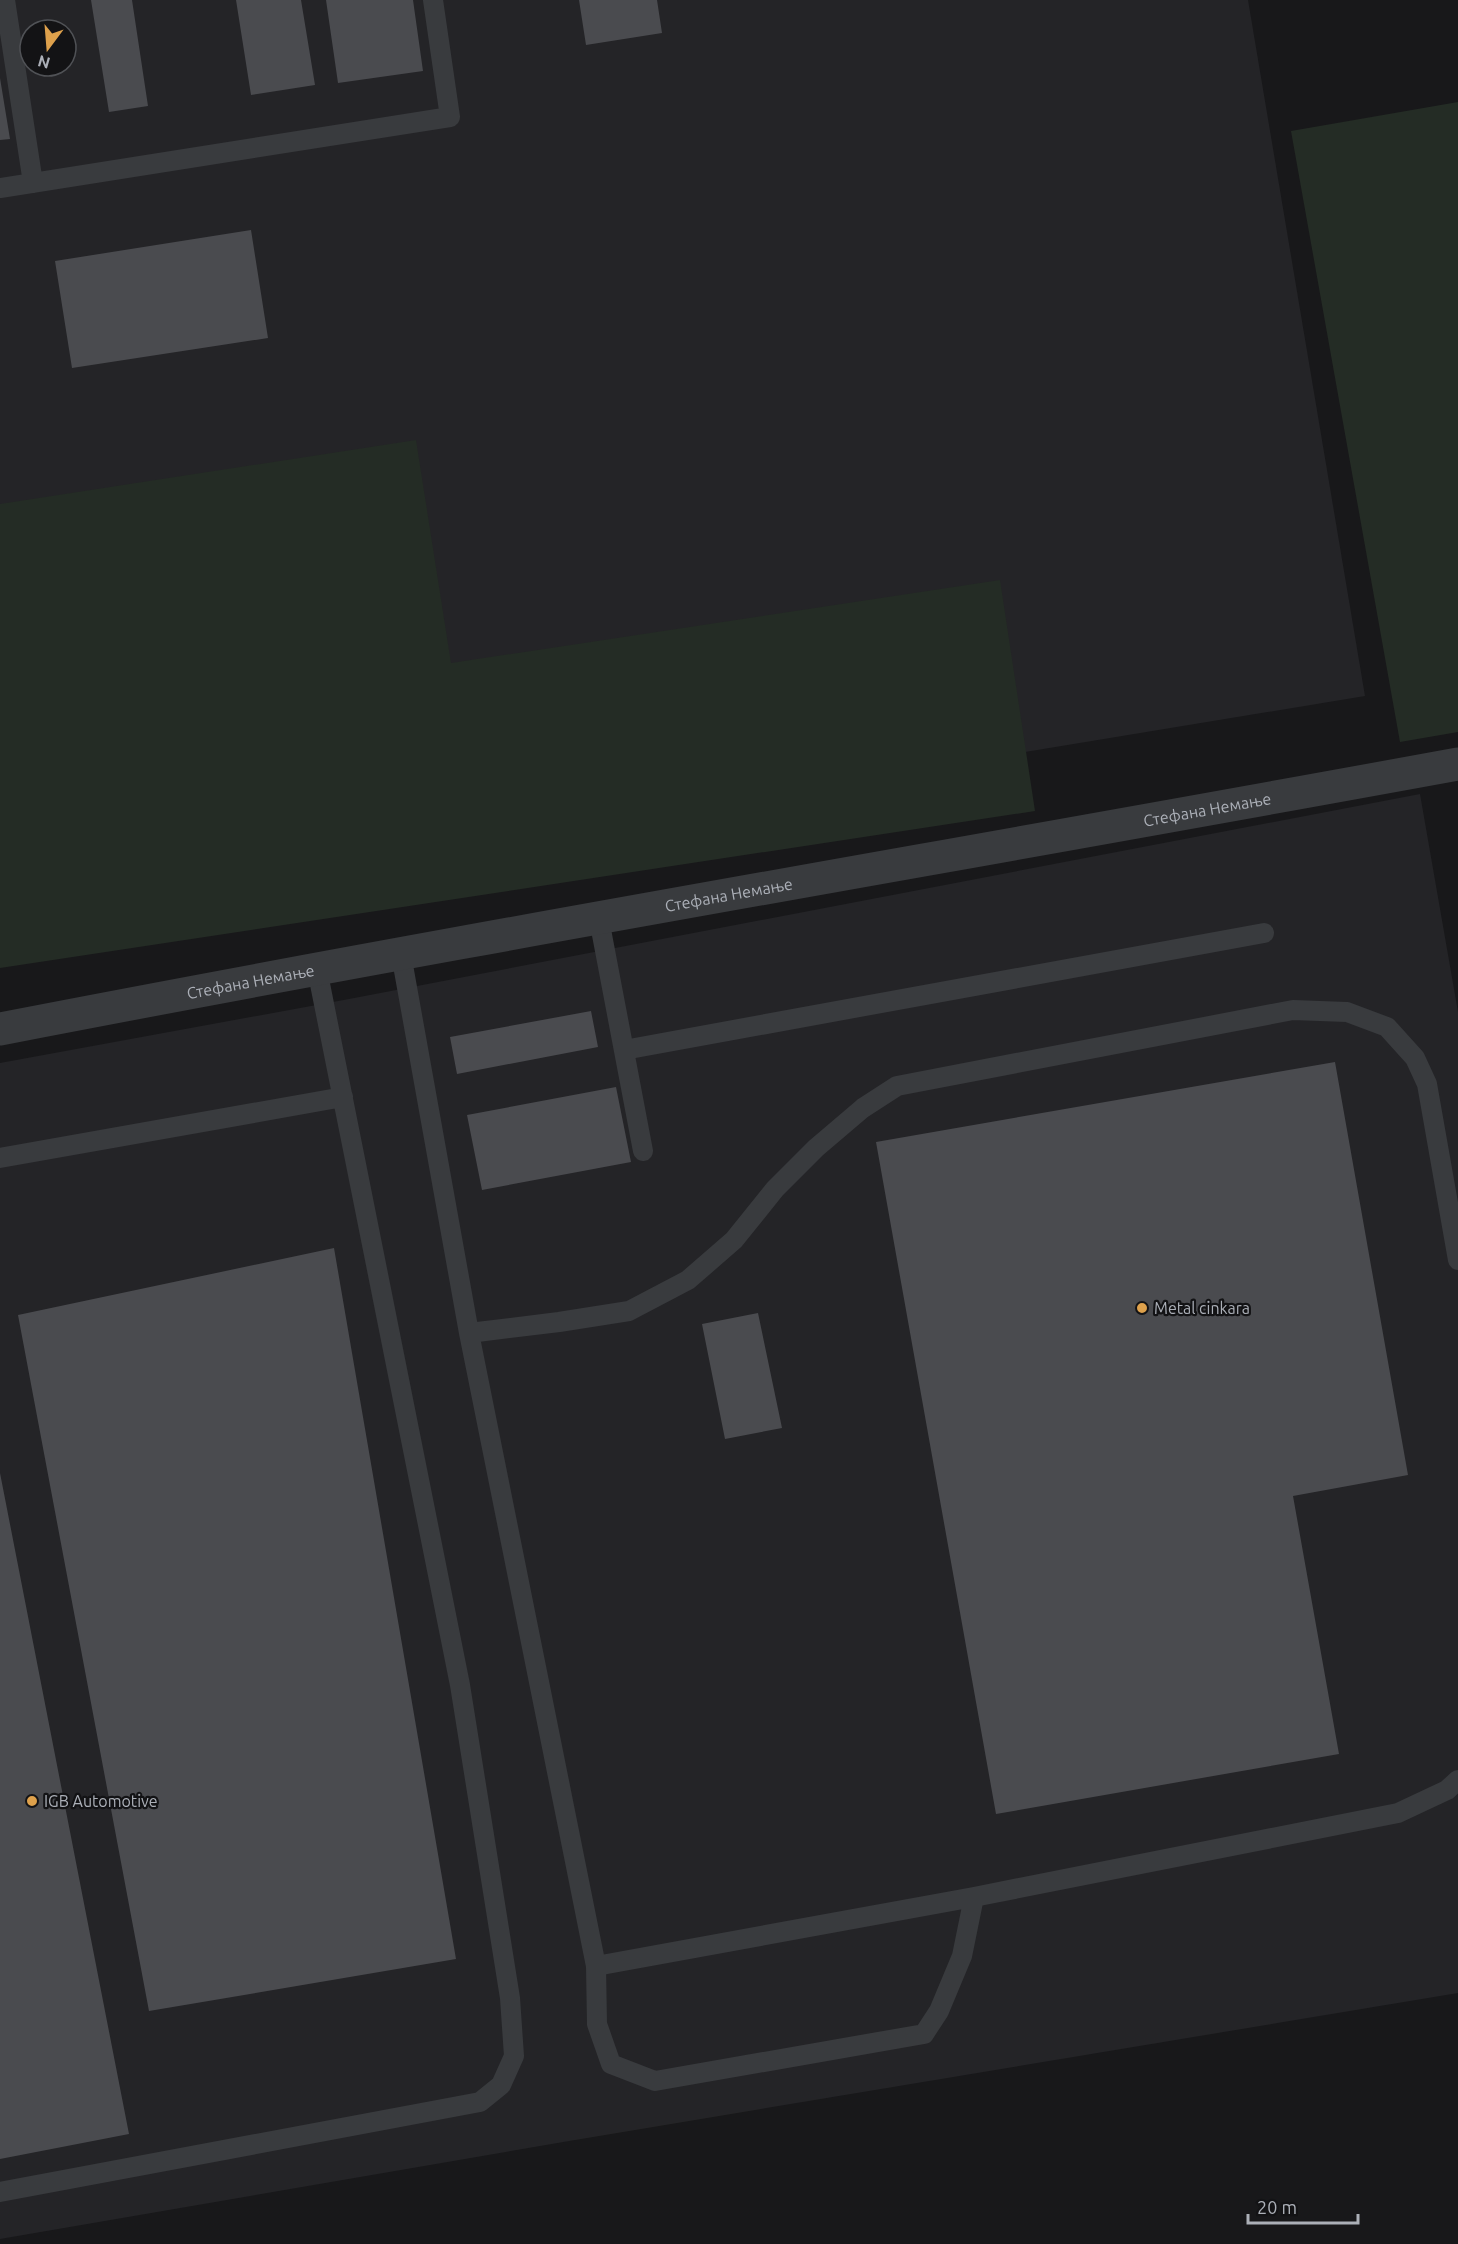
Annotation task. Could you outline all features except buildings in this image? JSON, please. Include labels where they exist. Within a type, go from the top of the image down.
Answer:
[{"type":"street","name":"Стефана Немање","points":[[0,1029],[317,969],[1458,764]]},
{"type":"lane","points":[[5,0],[33,183]]},
{"type":"lane","points":[[0,188],[450,117],[433,0]]},
{"type":"lane","points":[[599,919],[643,1151]]},
{"type":"lane","points":[[624,1050],[1264,933]]},
{"type":"lane","points":[[401,954],[469,1333],[596,1966],[597,2024],[611,2064],[655,2081],[924,2034],[939,2011],[962,1956],[974,1897]]},
{"type":"lane","points":[[0,2192],[480,2102],[501,2085],[514,2056],[510,1998],[460,1685],[317,969]]},
{"type":"lane","points":[[469,1333],[629,1311],[688,1280],[734,1240],[775,1189],[816,1148],[863,1108],[897,1086],[1293,1010],[1347,1012],[1387,1027],[1415,1058],[1427,1084],[1458,1260]]},
{"type":"lane","points":[[0,1158],[343,1097]]},
{"type":"lane","points":[[596,1966],[974,1897],[1398,1813],[1447,1790],[1458,1780]]},
{"type":"shaded area","points":[[0,0],[1248,0],[1365,696],[0,921]]},
{"type":"shaded area","points":[[1458,102],[1458,732],[1400,742],[1291,131]]},
{"type":"shaded area","points":[[416,440],[451,663],[1000,580],[1035,811],[0,968],[0,504]]},
{"type":"shaded area","points":[[1420,794],[1458,1012],[1458,1993],[575,2140],[0,2239],[0,1063],[349,999]]},
{"type":"place","name":"Metal cinkara","points":[[1142,1308]]},
{"type":"place","name":"IGB Automotive","points":[[32,1801]]}]
